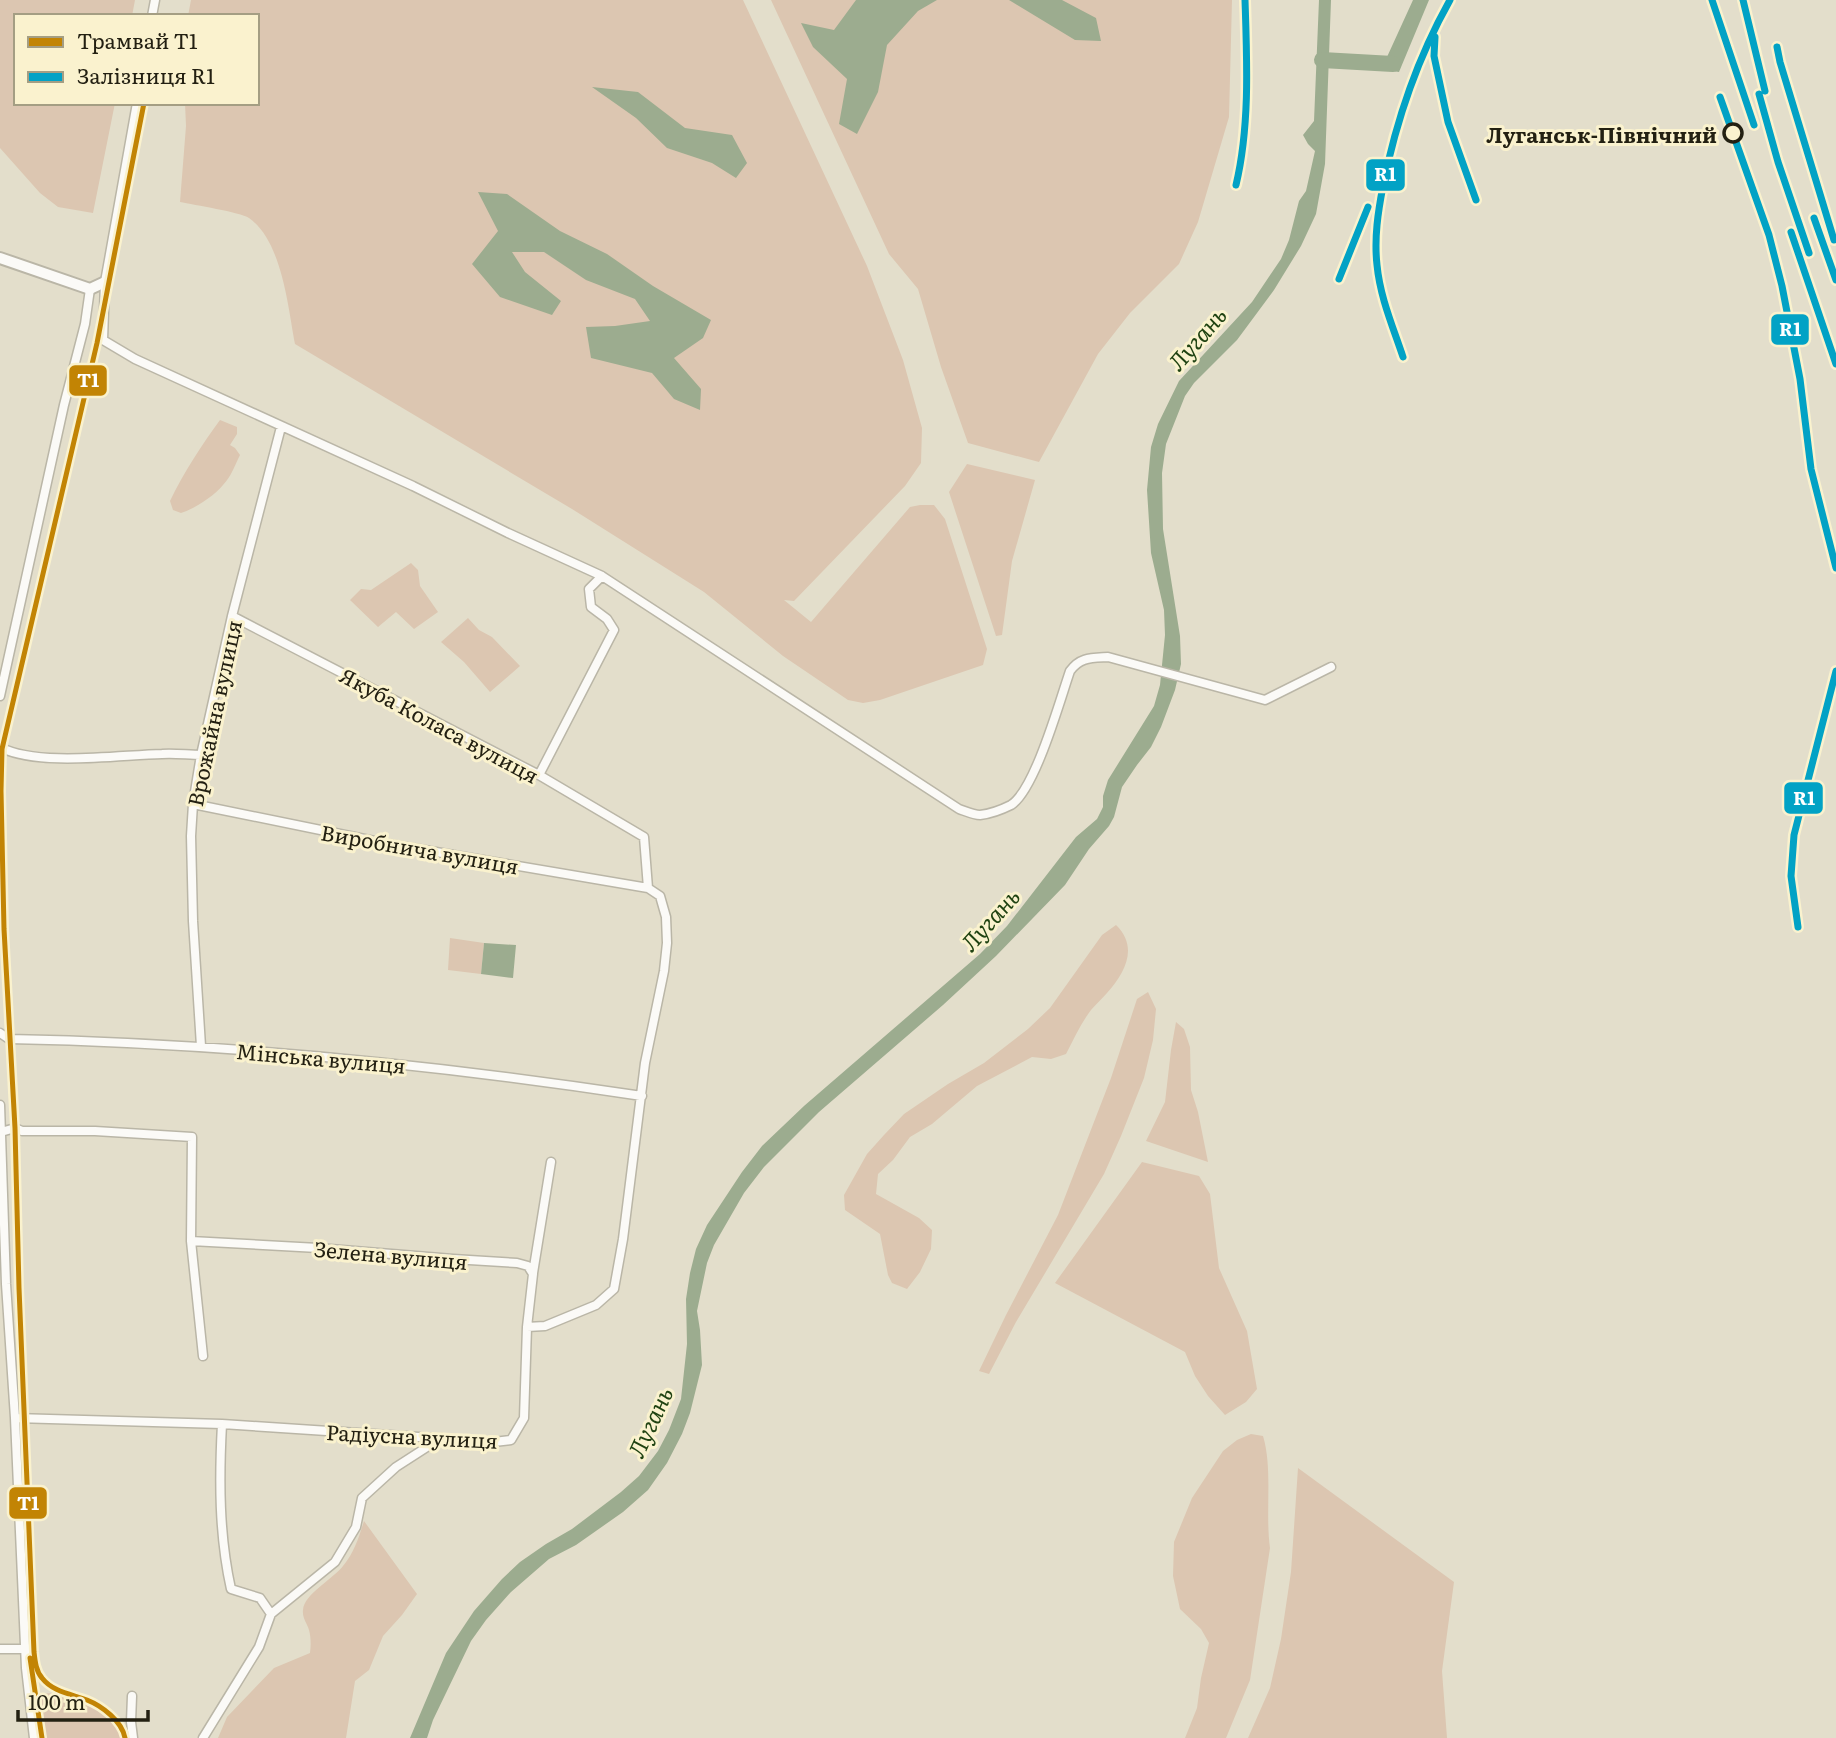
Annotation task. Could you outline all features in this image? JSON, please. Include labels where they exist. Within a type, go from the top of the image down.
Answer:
[{"type":"street","points":[[137,105],[106,282],[103,340],[135,359],[602,576],[959,809],[979,815],[1013,804],[1024,791],[1037,764],[1070,671],[1076,662],[1108,657],[1265,701],[1331,667]]},
{"type":"street","points":[[0,258],[90,289],[106,282]]},
{"type":"street","points":[[0,696],[64,405],[85,324],[90,289]]},
{"type":"street","name":"Врожайна вулиця","points":[[201,1046],[193,909],[193,804],[232,615],[281,427]]},
{"type":"street","points":[[538,775],[614,631],[607,619],[591,607],[589,589],[602,576]]},
{"type":"street","name":"Якуба Коласа вулиця","points":[[232,615],[538,775],[644,838],[648,888]]},
{"type":"street","points":[[0,747],[13,753],[47,757],[201,755]]},
{"type":"street","name":"Виробнича вулиця","points":[[193,804],[389,844],[648,888]]},
{"type":"street","points":[[551,1162],[527,1327],[545,1326],[596,1305],[614,1289],[623,1239],[645,1063],[667,943],[666,917],[660,896],[648,888]]},
{"type":"street","name":"Мінська вулиця","points":[[0,1032],[9,1039],[201,1046],[367,1061],[522,1078],[642,1096]]},
{"type":"street","points":[[0,1105],[6,1284],[25,1650],[34,1738]]},
{"type":"street","points":[[1,1132],[15,1128],[22,1131],[95,1131],[192,1137],[191,1241],[203,1356]]},
{"type":"street","name":"Зелена вулиця","points":[[191,1241],[517,1263],[528,1266],[533,1274]]},
{"type":"street","name":"Радіусна вулиця","points":[[15,1418],[222,1424],[494,1442],[511,1440],[524,1419],[527,1327]]},
{"type":"street","points":[[222,1424],[219,1470],[221,1515],[225,1563],[231,1589],[260,1598],[271,1614]]},
{"type":"street","points":[[204,1738],[258,1647],[271,1614],[335,1562],[351,1538],[362,1498],[396,1467],[441,1438]]},
{"type":"street","points":[[0,1649],[25,1650]]},
{"type":"street","points":[[132,1696],[133,1738]]},
{"type":"shaded area","points":[[0,0],[135,0],[132,14],[14,14],[14,105],[115,105],[93,213],[58,207],[40,193],[0,148]]},
{"type":"shaded area","points":[[191,0],[743,0],[867,266],[903,360],[922,428],[921,463],[905,486],[794,601],[784,600],[811,622],[910,507],[934,505],[945,519],[987,649],[983,665],[880,700],[863,703],[848,700],[783,656],[704,592],[572,509],[295,344],[282,276],[269,242],[260,228],[244,216],[180,202],[185,105],[259,105],[259,14],[188,14]]},
{"type":"shaded area","points":[[771,0],[1232,0],[1229,117],[1198,222],[1179,264],[1130,313],[1098,354],[1039,462],[968,443],[941,367],[918,289],[889,254]]},
{"type":"shaded area","points":[[856,0],[937,0],[918,11],[887,45],[878,92],[857,134],[839,124],[847,79],[813,47],[801,23],[834,30]]},
{"type":"shaded area","points":[[1009,0],[1062,0],[1096,18],[1101,41],[1075,40]]},
{"type":"shaded area","points":[[1319,0],[1331,0],[1325,164],[1316,214],[1301,246],[1274,290],[1237,340],[1194,383],[1185,396],[1166,444],[1162,473],[1163,529],[1180,636],[1181,664],[1175,690],[1151,747],[1122,787],[1109,826],[1089,849],[1065,885],[996,956],[943,1005],[819,1112],[764,1167],[744,1193],[714,1245],[707,1263],[697,1311],[702,1365],[690,1413],[667,1463],[648,1490],[623,1512],[576,1545],[549,1559],[511,1592],[471,1641],[427,1738],[410,1738],[446,1653],[474,1611],[520,1562],[572,1529],[621,1492],[639,1476],[658,1451],[681,1399],[687,1344],[686,1299],[696,1249],[707,1225],[742,1172],[762,1146],[804,1106],[980,954],[1007,926],[1076,837],[1097,819],[1103,807],[1108,780],[1154,706],[1160,685],[1165,635],[1164,610],[1151,553],[1147,490],[1151,447],[1158,424],[1179,381],[1252,302],[1281,259],[1289,240],[1299,201],[1306,191],[1315,151],[1303,135],[1314,121]]},
{"type":"shaded area","points":[[1413,0],[1429,0],[1399,72],[1372,68],[1371,56],[1387,57]]},
{"type":"shaded area","points":[[592,87],[638,92],[685,128],[732,135],[747,163],[736,178],[712,163],[667,148],[636,118]]},
{"type":"shaded area","points":[[478,192],[507,194],[560,231],[607,254],[653,286],[711,320],[703,338],[674,358],[701,389],[700,410],[674,399],[652,373],[591,358],[586,327],[650,321],[635,299],[586,280],[544,252],[512,252],[525,272],[561,301],[552,315],[500,297],[472,264],[498,231]]},
{"type":"shaded area","points":[[220,420],[237,427],[237,434],[230,445],[240,455],[233,471],[226,482],[204,502],[181,513],[173,510],[170,501],[175,490]]},
{"type":"shaded area","points":[[967,464],[1035,480],[1012,561],[1002,635],[996,636],[949,492]]},
{"type":"shaded area","points":[[411,563],[418,570],[420,586],[438,612],[414,629],[396,612],[378,627],[350,600],[361,589],[371,590]]},
{"type":"shaded area","points":[[468,618],[479,630],[492,637],[520,666],[490,692],[464,662],[441,642]]},
{"type":"shaded area","points":[[1116,925],[1127,942],[1124,968],[1087,1015],[1066,1054],[1051,1059],[1032,1057],[977,1086],[932,1124],[910,1137],[893,1160],[878,1174],[876,1194],[919,1218],[932,1230],[931,1249],[920,1272],[907,1289],[892,1283],[880,1234],[845,1210],[844,1195],[867,1154],[904,1114],[984,1063],[1028,1029],[1050,1008],[1102,935]]},
{"type":"shaded area","points":[[450,938],[484,943],[481,974],[448,970]]},
{"type":"shaded area","points":[[484,943],[516,945],[513,978],[481,974]]},
{"type":"shaded area","points":[[1148,992],[1156,1009],[1153,1040],[1144,1078],[1121,1136],[1104,1174],[1016,1322],[989,1374],[979,1371],[1058,1215],[1111,1078],[1137,999]]},
{"type":"shaded area","points":[[1176,1022],[1184,1029],[1190,1047],[1191,1090],[1208,1162],[1146,1141],[1165,1102]]},
{"type":"shaded area","points":[[1142,1162],[1199,1176],[1210,1194],[1219,1268],[1247,1331],[1257,1389],[1246,1402],[1225,1415],[1195,1376],[1185,1352],[1055,1283]]},
{"type":"shaded area","points":[[1251,1434],[1263,1436],[1266,1449],[1270,1548],[1250,1680],[1226,1738],[1185,1738],[1197,1708],[1209,1643],[1201,1629],[1180,1609],[1173,1576],[1174,1542],[1192,1498],[1223,1451],[1237,1440]]},
{"type":"shaded area","points":[[1298,1468],[1454,1582],[1442,1671],[1447,1738],[1248,1738],[1270,1688],[1281,1639],[1291,1572]]},
{"type":"shaded area","points":[[364,1521],[417,1594],[383,1636],[369,1670],[355,1681],[346,1738],[218,1738],[227,1717],[274,1668],[310,1653],[310,1633],[303,1613],[305,1604],[313,1592],[347,1561]]},
{"type":"shaded area","points":[[53,1693],[104,1713],[118,1728],[122,1738],[46,1738],[38,1694]]},
{"type":"waterway","points":[[1322,60],[1393,64]]},
{"type":"tram line","name":"T1","points":[[125,1738],[116,1720],[105,1710],[46,1683],[38,1672],[34,1652],[15,1128],[4,929],[1,791],[2,749],[97,343],[144,105]]},
{"type":"tram line","name":"T1","points":[[30,1658],[42,1738]]},
{"type":"rail line","name":"R1","points":[[1236,185],[1246,117],[1245,0]]},
{"type":"rail line","name":"R1","points":[[1403,357],[1381,289],[1376,245],[1378,215],[1401,114],[1418,67],[1450,0]]},
{"type":"rail line","name":"R1","points":[[1712,0],[1754,125]]},
{"type":"rail line","name":"R1","points":[[1743,0],[1765,91]]},
{"type":"rail line","name":"R1","points":[[1435,37],[1434,56],[1448,122],[1476,200]]},
{"type":"rail line","name":"R1","points":[[1777,47],[1834,240]]},
{"type":"rail line","name":"R1","points":[[1759,94],[1778,162],[1809,253]]},
{"type":"rail line","name":"R1","points":[[1720,97],[1769,235],[1782,286],[1800,379],[1811,469],[1836,568]]},
{"type":"rail line","name":"R1","points":[[1339,279],[1368,207]]},
{"type":"rail line","name":"R1","points":[[1814,218],[1836,280]]},
{"type":"rail line","name":"R1","points":[[1791,232],[1836,364]]},
{"type":"rail line","name":"R1","points":[[1798,927],[1791,876],[1794,835],[1836,671]]},
{"type":"place","name":"Луганськ-Північний","points":[[1733,133]]},
{"type":"water label","name":"Лугань","points":[[1196,338]]},
{"type":"water label","name":"Лугань","points":[[989,919]]},
{"type":"water label","name":"Лугань","points":[[649,1422]]}]
